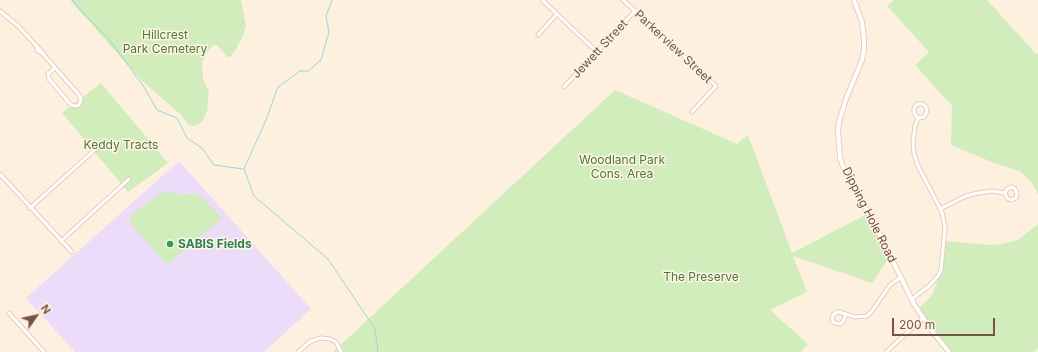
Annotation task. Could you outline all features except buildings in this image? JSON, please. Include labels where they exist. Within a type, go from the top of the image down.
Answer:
[{"type":"main road","name":"Dipping Hole Road","points":[[854,0],[864,33],[864,50],[862,60],[840,117],[838,131],[840,158],[844,169],[880,235],[912,299],[923,318],[949,352]]},
{"type":"street","points":[[542,0],[597,52]]},
{"type":"street","name":"Parkerview Street","points":[[623,0],[716,86],[692,112]]},
{"type":"street","points":[[0,11],[18,26],[36,46],[39,52],[43,54],[81,98],[79,105],[71,105],[49,79],[48,74],[55,68]]},
{"type":"street","name":"Jewett Street","points":[[564,87],[635,11]]},
{"type":"street","points":[[538,35],[557,14]]},
{"type":"street","points":[[917,104],[923,104],[926,107],[927,113],[923,118],[918,118],[914,114],[914,108],[917,104]]},
{"type":"street","points":[[912,299],[934,281],[941,270],[945,228],[944,216],[914,154],[913,137],[918,118]]},
{"type":"street","points":[[30,208],[99,146]]},
{"type":"street","points":[[0,174],[72,252]]},
{"type":"street","points":[[61,241],[129,179]]},
{"type":"street","points":[[1012,187],[1016,190],[1016,198],[1011,200],[1007,198],[1005,193],[1007,189],[1012,187]]},
{"type":"street","points":[[940,209],[974,194],[992,191],[1005,193]]},
{"type":"street","points":[[846,314],[843,322],[840,324],[835,324],[832,321],[833,315],[839,312],[861,318],[867,316],[890,285],[901,277]]},
{"type":"street","points":[[9,313],[44,352]]},
{"type":"street","points":[[886,352],[923,318]]},
{"type":"street","points":[[298,352],[312,340],[321,338],[330,339],[336,342],[341,352]]},
{"type":"shaded area","points":[[179,161],[311,309],[264,352],[75,352],[26,298]]},
{"type":"green space","name":"Hillcrest Park Cemetery","points":[[70,0],[241,0],[246,26],[243,36],[231,57],[227,57],[217,45],[213,45],[206,54],[202,63],[203,79],[209,91],[207,111],[202,122],[194,126],[189,125],[180,114],[140,79]]},
{"type":"green space","points":[[894,0],[987,0],[1036,54],[1038,53],[1038,194],[1031,182],[1020,171],[994,163],[951,145],[952,106],[915,65],[929,52],[887,6]]},
{"type":"green space","name":"Keddy Tracts","points":[[101,83],[168,163],[128,192],[62,113]]},
{"type":"green space","points":[[615,90],[737,144],[748,135],[792,253],[869,213],[890,256],[872,283],[793,256],[807,292],[770,310],[808,344],[801,352],[333,352]]},
{"type":"green space","name":"SABIS Fields","points":[[165,190],[177,195],[197,193],[221,216],[221,219],[167,265],[130,223],[130,216]]},
{"type":"green space","points":[[1038,224],[1038,348],[1034,352],[945,352],[933,337],[918,309],[932,295],[940,275],[944,241],[989,245],[1001,244],[1018,240]]},
{"type":"waterway","points":[[72,0],[109,39],[144,87],[157,110],[177,118],[187,138],[202,148],[214,165],[243,169]]},
{"type":"waterway","points":[[332,0],[326,16],[329,32],[321,60],[308,71],[300,71],[278,87],[266,120],[244,169],[254,196],[328,259],[375,329],[378,352]]},
{"type":"place","name":"SABIS Fields","points":[[170,244]]},
{"type":"park label","name":"Woodland Park Cons. Area","points":[[622,167]]},
{"type":"park label","name":"The Preserve","points":[[701,277]]}]
